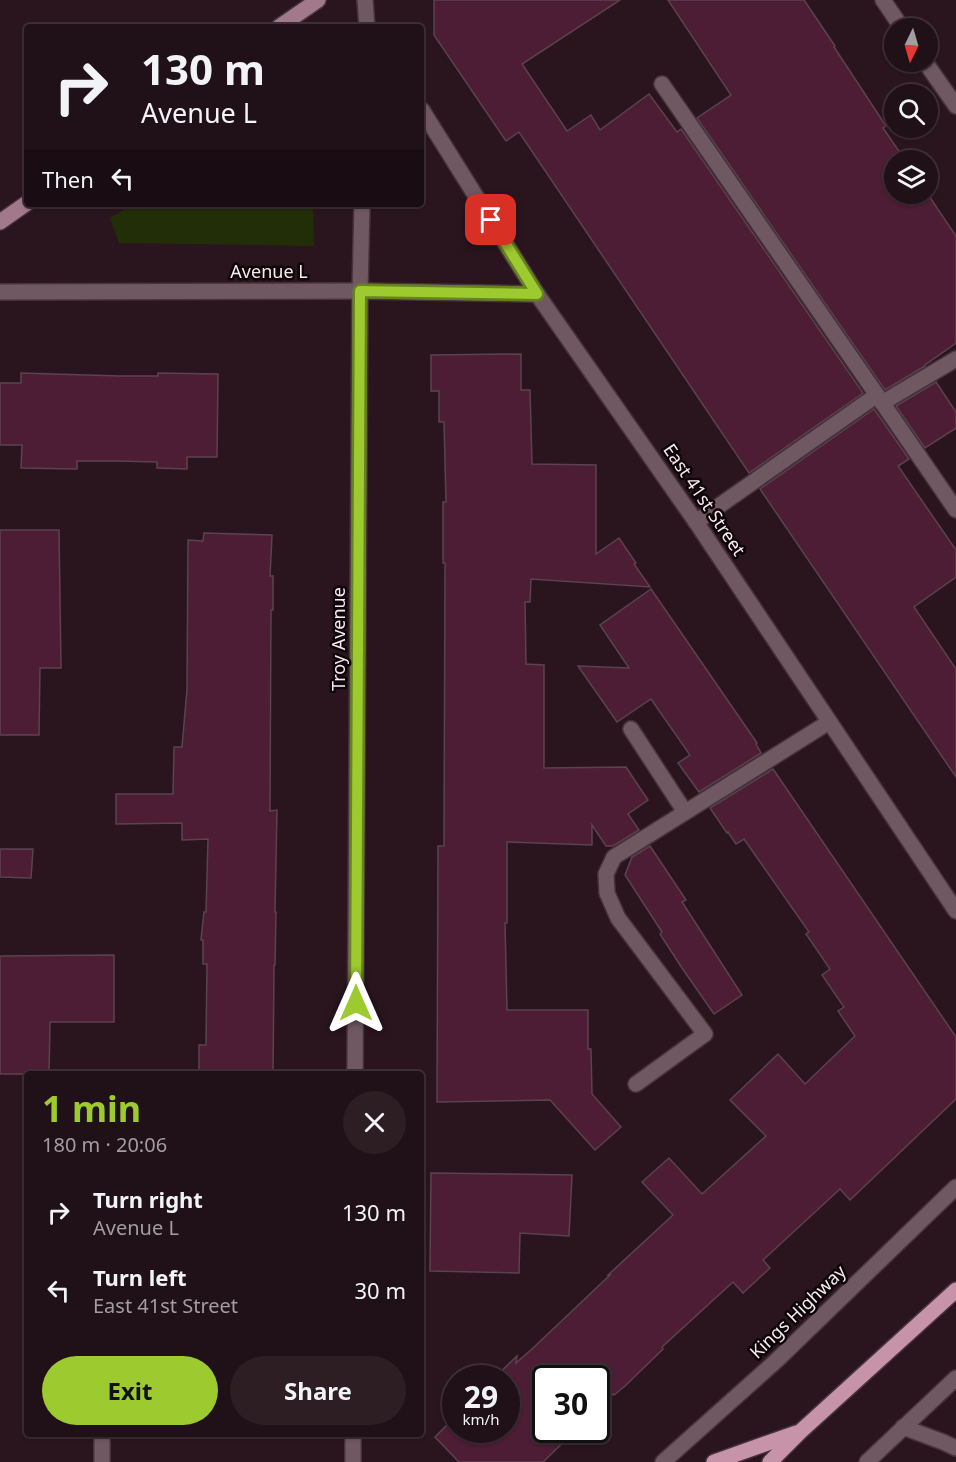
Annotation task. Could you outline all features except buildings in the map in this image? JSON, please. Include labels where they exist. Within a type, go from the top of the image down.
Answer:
[{"type":"main road","points":[[283,24],[318,0]]},
{"type":"main road","points":[[0,222],[24,205]]},
{"type":"main road","points":[[770,1462],[956,1290]]},
{"type":"main road","points":[[714,1462],[801,1431]]},
{"type":"street","points":[[365,0],[367,24]]},
{"type":"street","points":[[883,0],[895,18]]},
{"type":"street","points":[[932,72],[956,106]]},
{"type":"street","points":[[662,84],[956,510]]},
{"type":"street","name":"East 41st Street","points":[[424,113],[537,294],[696,522],[956,911]]},
{"type":"street","name":"Troy Avenue","points":[[355,1071],[362,207]]},
{"type":"street","name":"Avenue L","points":[[0,292],[360,291],[537,294]]},
{"type":"street","points":[[696,522],[879,399],[956,359]]},
{"type":"street","points":[[636,1084],[705,1034],[618,918],[607,893],[606,874],[614,857],[829,722]]},
{"type":"street","points":[[631,729],[686,812]]},
{"type":"street","name":"Kings Highway","points":[[663,1462],[776,1360],[956,1187]]},
{"type":"street","points":[[867,1462],[956,1378]]},
{"type":"street","points":[[903,1427],[956,1448]]},
{"type":"street","points":[[102,1437],[102,1462]]},
{"type":"street","points":[[353,1437],[353,1462]]},
{"type":"green space","points":[[128,207],[313,207],[314,246],[119,243],[110,218]]},
{"type":"route","points":[[356,1003],[360,291],[537,294],[491,220]]}]
